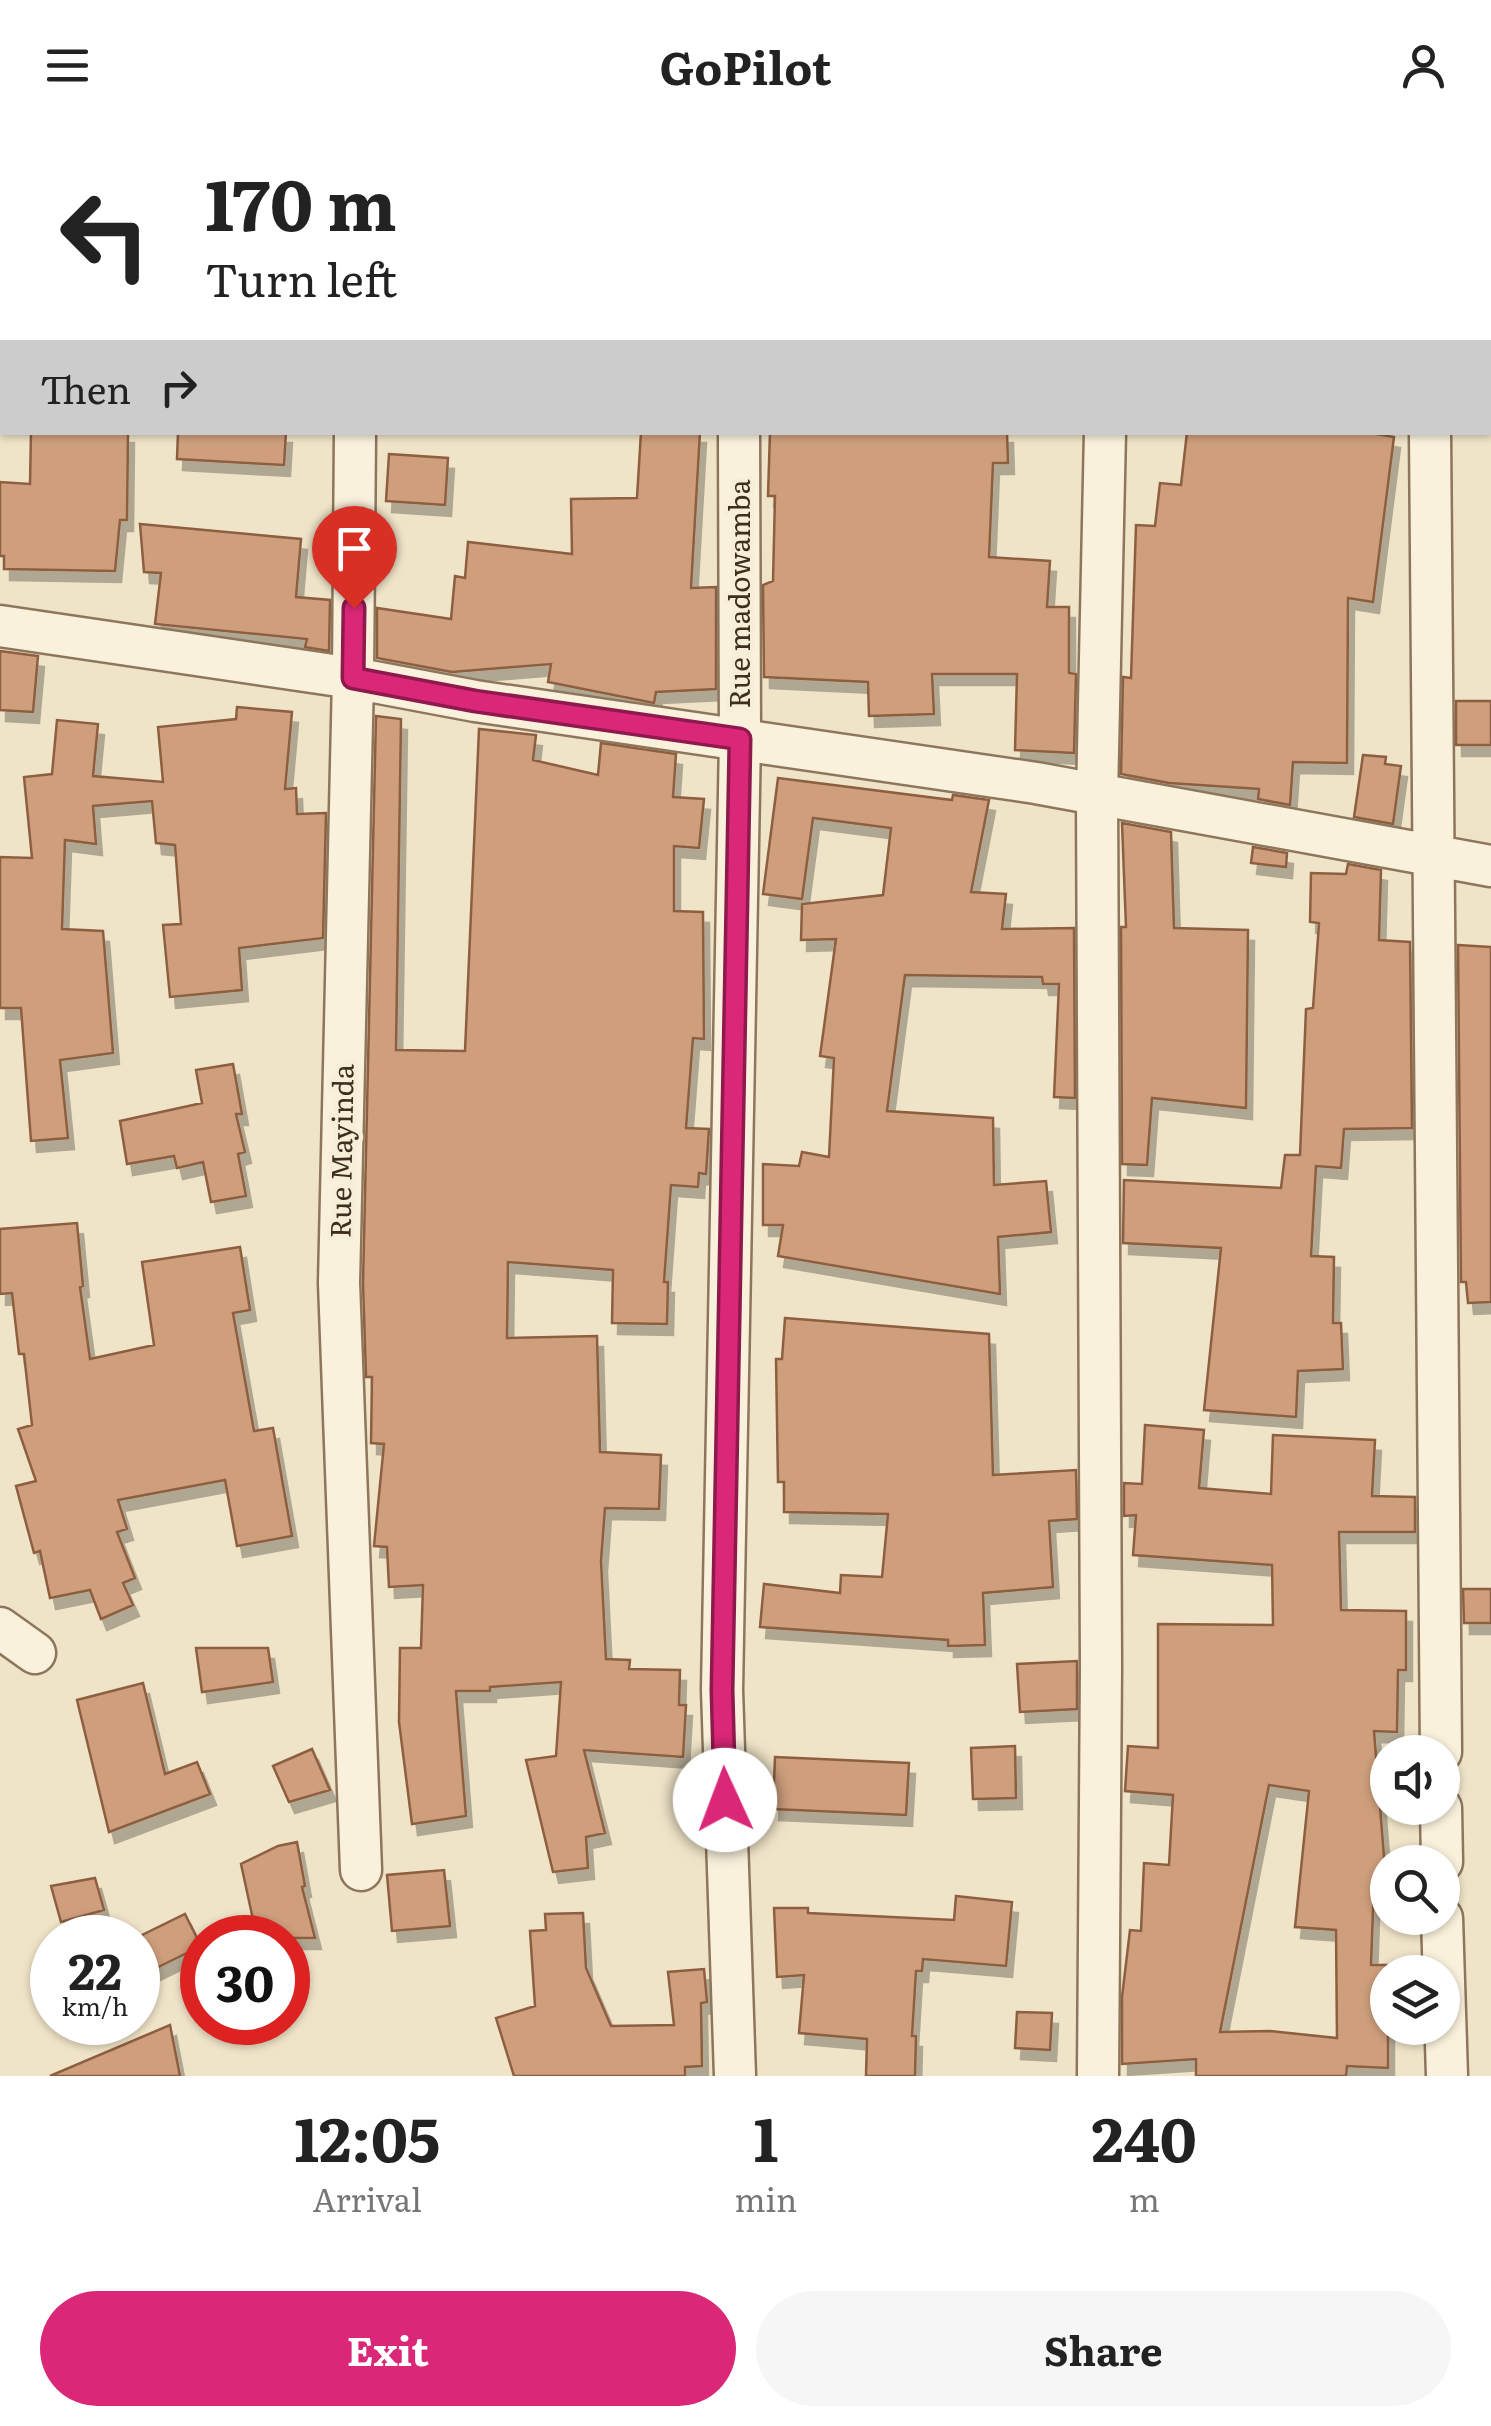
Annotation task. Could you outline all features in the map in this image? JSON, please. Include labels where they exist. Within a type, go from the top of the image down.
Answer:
[{"type":"street","name":"Rue Mayinda","points":[[355,435],[338,1283],[362,1870]]},
{"type":"street","name":"Rue madowamba","points":[[734,2076],[722,1690],[740,739],[739,435]]},
{"type":"street","points":[[1098,2076],[1097,796],[1105,435]]},
{"type":"street","points":[[1430,435],[1441,1735]]},
{"type":"street","points":[[0,626],[1036,783],[1491,866]]},
{"type":"street","points":[[0,1628],[35,1653]]},
{"type":"street","points":[[1442,1935],[1446,2076]]},
{"type":"building","points":[[31,435],[128,435],[127,520],[120,520],[115,571],[4,569],[4,556],[0,556],[0,482],[30,484]]},
{"type":"building","points":[[178,435],[286,435],[284,465],[177,459]]},
{"type":"building","points":[[641,435],[700,435],[691,588],[716,587],[716,689],[656,692],[654,703],[548,682],[551,664],[452,672],[377,658],[377,608],[451,619],[455,576],[465,578],[468,542],[572,554],[571,499],[637,498]]},
{"type":"building","points":[[770,435],[1007,435],[1008,463],[993,463],[989,557],[1050,561],[1047,607],[1069,607],[1069,673],[1076,674],[1074,753],[1015,750],[1017,674],[932,674],[934,714],[869,716],[868,682],[764,677],[763,585],[773,581],[775,496],[768,496]]},
{"type":"building","points":[[1187,435],[1394,437],[1373,602],[1348,598],[1347,763],[1293,762],[1290,805],[1258,799],[1259,789],[1169,783],[1121,774],[1123,677],[1131,678],[1136,525],[1155,526],[1160,483],[1181,485]]},
{"type":"building","points":[[389,454],[448,458],[445,505],[386,501]]},
{"type":"building","points":[[140,524],[301,539],[296,597],[330,600],[329,651],[305,647],[307,639],[155,624],[161,573],[144,572]]},
{"type":"building","points":[[0,651],[38,656],[33,712],[0,710]]},
{"type":"building","points":[[1456,701],[1491,701],[1491,745],[1456,745]]},
{"type":"building","points":[[237,707],[292,712],[285,789],[296,788],[297,814],[326,813],[323,938],[239,948],[242,990],[170,997],[163,925],[181,924],[175,845],[156,843],[152,801],[93,806],[96,844],[65,840],[62,929],[103,931],[113,1053],[60,1060],[68,1138],[31,1141],[21,1008],[0,1008],[0,857],[32,858],[24,777],[52,774],[57,720],[98,724],[93,776],[163,782],[158,727],[236,719]]},
{"type":"building","points":[[376,716],[401,719],[396,1050],[465,1051],[479,729],[536,735],[533,760],[598,775],[601,743],[676,754],[673,797],[704,799],[699,848],[674,846],[674,911],[703,912],[704,1039],[693,1038],[686,1128],[709,1129],[706,1174],[699,1173],[698,1187],[671,1185],[664,1282],[668,1282],[667,1324],[612,1323],[613,1270],[508,1262],[507,1338],[597,1336],[600,1452],[661,1455],[659,1509],[605,1508],[601,1561],[606,1659],[630,1660],[629,1669],[680,1670],[679,1705],[686,1705],[683,1757],[584,1750],[605,1833],[586,1837],[588,1868],[553,1872],[526,1760],[556,1756],[561,1682],[456,1691],[466,1816],[412,1824],[399,1722],[400,1648],[421,1648],[423,1585],[389,1587],[387,1547],[374,1546],[384,1444],[371,1443],[372,1377],[366,1377],[363,1283]]},
{"type":"building","points":[[1363,755],[1386,757],[1385,764],[1401,766],[1393,824],[1354,817]]},
{"type":"building","points":[[778,778],[952,800],[953,795],[989,800],[971,892],[1006,894],[1002,929],[1074,928],[1075,1098],[1054,1097],[1059,984],[1043,984],[1042,977],[905,975],[887,1111],[993,1118],[994,1185],[1046,1181],[1051,1232],[998,1237],[1000,1294],[778,1256],[783,1225],[763,1225],[763,1164],[799,1166],[802,1152],[829,1157],[834,1058],[820,1056],[836,939],[801,940],[802,904],[883,895],[891,828],[813,818],[802,899],[763,894]]},
{"type":"building","points":[[1122,823],[1171,832],[1174,928],[1248,930],[1246,1108],[1152,1098],[1147,1165],[1122,1164],[1121,927],[1126,927]]},
{"type":"building","points":[[1253,847],[1287,853],[1286,867],[1251,863]]},
{"type":"building","points":[[1348,864],[1381,870],[1379,940],[1410,942],[1412,1128],[1344,1129],[1341,1168],[1316,1166],[1311,1256],[1334,1257],[1333,1323],[1341,1323],[1343,1369],[1298,1371],[1296,1417],[1204,1410],[1221,1248],[1123,1243],[1124,1180],[1281,1188],[1285,1155],[1300,1155],[1306,1009],[1313,1008],[1319,923],[1310,922],[1311,873],[1346,874]]},
{"type":"building","points":[[1458,945],[1491,947],[1491,1302],[1468,1303],[1466,1282],[1461,1282]]},
{"type":"building","points":[[233,1064],[242,1114],[236,1114],[245,1152],[238,1154],[246,1196],[211,1202],[203,1162],[177,1168],[174,1156],[127,1164],[120,1121],[202,1103],[196,1070]]},
{"type":"building","points":[[77,1223],[83,1286],[80,1287],[90,1359],[154,1345],[142,1262],[240,1247],[250,1310],[233,1313],[254,1431],[273,1428],[292,1536],[237,1546],[225,1480],[118,1500],[127,1529],[117,1532],[135,1578],[123,1583],[133,1605],[101,1619],[90,1590],[50,1598],[40,1551],[34,1553],[16,1486],[36,1481],[18,1429],[32,1425],[24,1354],[19,1354],[12,1293],[0,1294],[0,1229]]},
{"type":"building","points":[[785,1318],[989,1334],[993,1475],[1076,1470],[1077,1519],[1049,1521],[1053,1587],[983,1593],[985,1645],[948,1646],[948,1640],[760,1627],[764,1584],[840,1593],[841,1575],[882,1577],[888,1514],[784,1512],[784,1482],[778,1482],[776,1359],[782,1359]]},
{"type":"building","points":[[1145,1425],[1204,1430],[1199,1488],[1271,1494],[1273,1435],[1375,1440],[1372,1496],[1415,1497],[1415,1532],[1339,1532],[1341,1610],[1406,1611],[1406,1670],[1398,1670],[1397,1732],[1374,1731],[1374,1735],[1370,1735],[1370,1825],[1381,1825],[1383,1845],[1370,1845],[1370,2045],[1388,2045],[1388,2068],[1347,2066],[1346,2076],[1196,2076],[1196,2059],[1122,2064],[1122,1997],[1130,1930],[1141,1931],[1144,1863],[1169,1865],[1173,1795],[1125,1791],[1128,1746],[1158,1748],[1158,1624],[1273,1625],[1272,1565],[1133,1555],[1136,1515],[1124,1516],[1124,1483],[1142,1484]],"holes":[[[1269,1785],[1309,1791],[1295,1927],[1336,1930],[1337,2038],[1270,2031],[1220,2032]]]},
{"type":"building","points":[[1463,1589],[1491,1589],[1491,1623],[1464,1623]]},
{"type":"building","points":[[196,1648],[268,1648],[273,1682],[202,1692]]},
{"type":"building","points":[[1077,1661],[1077,1709],[1020,1712],[1017,1664]]},
{"type":"building","points":[[143,1683],[165,1774],[197,1762],[210,1794],[109,1832],[77,1700]]},
{"type":"building","points":[[1015,1746],[1016,1798],[973,1799],[971,1748]]},
{"type":"building","points":[[312,1749],[330,1790],[289,1802],[273,1766]]},
{"type":"building","points":[[775,1757],[909,1763],[906,1815],[773,1809]]},
{"type":"building","points":[[297,1842],[309,1915],[252,1915],[241,1864],[278,1846]]},
{"type":"building","points":[[444,1870],[450,1926],[392,1931],[387,1875]]},
{"type":"building","points":[[95,1878],[104,1910],[59,1915],[51,1886]]},
{"type":"building","points":[[956,1896],[1012,1902],[1006,1966],[923,1959],[922,1971],[916,1971],[912,2036],[916,2036],[915,2076],[866,2076],[867,2039],[799,2033],[804,1975],[777,1977],[774,1908],[954,1920]]},
{"type":"building","points":[[583,1913],[586,1968],[611,2026],[674,2025],[668,1972],[704,1969],[707,2002],[701,2003],[702,2066],[685,2067],[685,2076],[514,2076],[496,2018],[535,2006],[530,1931],[546,1930],[545,1914]]},
{"type":"building","points":[[180,1916],[180,1956],[160,1966],[160,1926]]},
{"type":"building","points":[[1017,2012],[1052,2013],[1050,2050],[1015,2048]]},
{"type":"building","points":[[170,2025],[180,2076],[50,2076],[123,2045],[160,2045],[160,2029]]},
{"type":"route","points":[[354,608],[353,678],[475,701],[740,739],[722,1690],[725,1800]]}]
